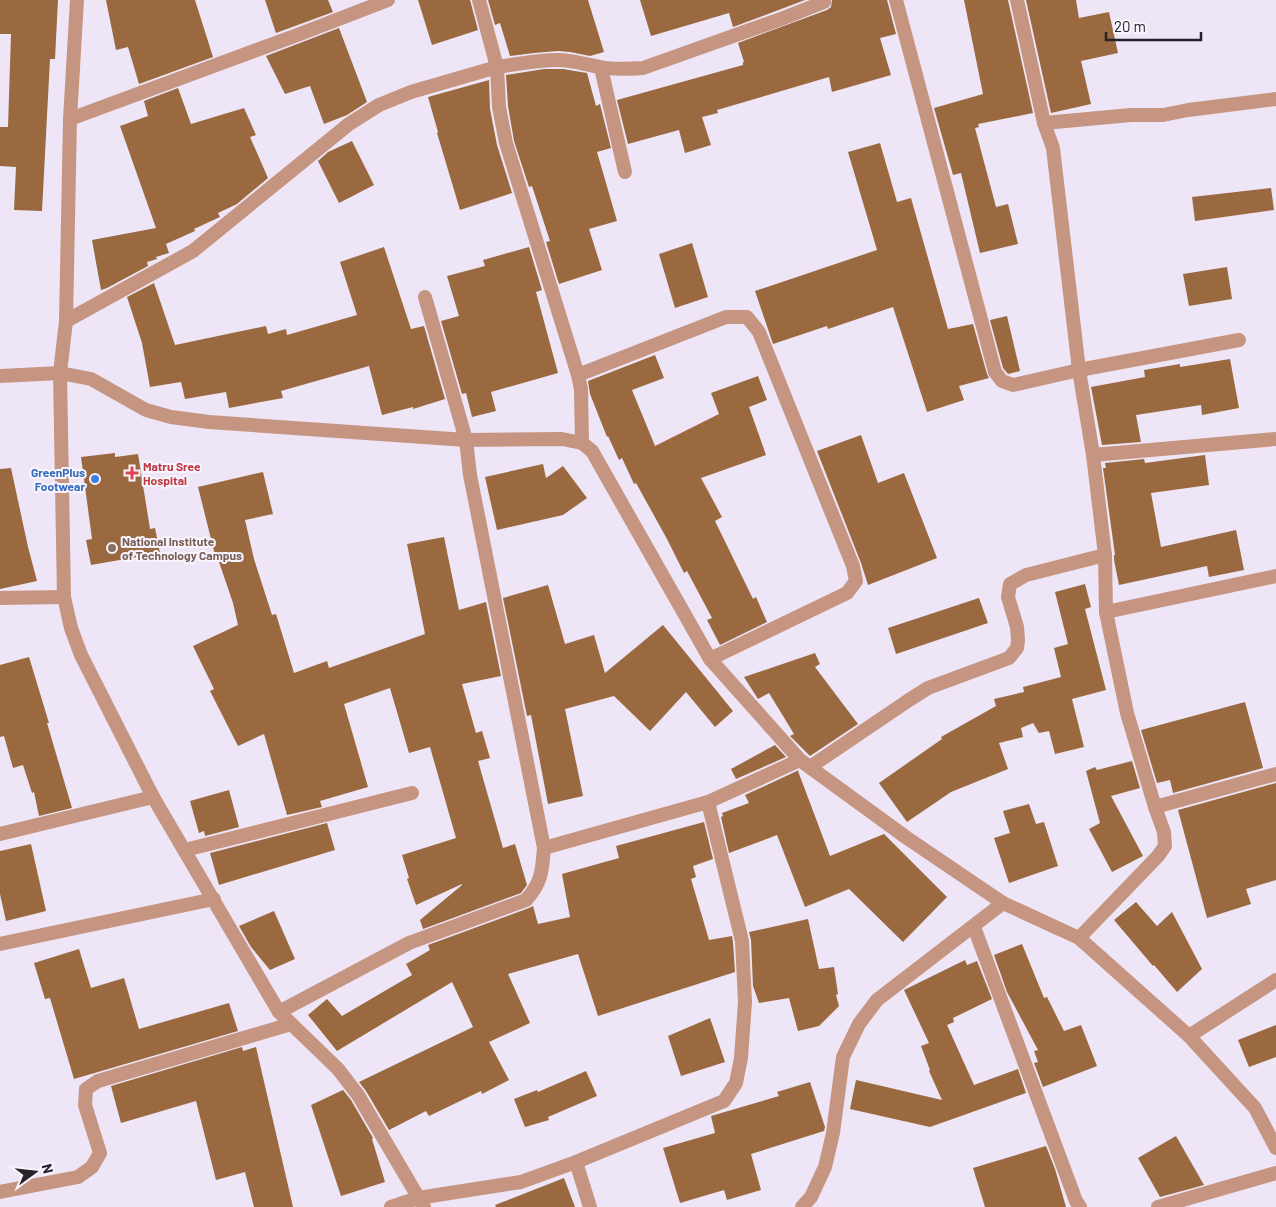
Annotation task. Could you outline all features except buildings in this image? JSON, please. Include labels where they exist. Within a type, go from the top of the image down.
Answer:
[{"type":"street","points":[[77,0],[70,119],[66,321],[60,373],[64,597],[70,628],[81,655],[153,797],[279,1012],[338,1069],[358,1095],[421,1203]]},
{"type":"street","points":[[70,119],[388,0]]},
{"type":"street","points":[[479,0],[496,67],[499,107],[506,143],[578,375],[581,390],[582,444]]},
{"type":"street","points":[[896,0],[994,372],[1002,381],[1013,384],[1239,340]]},
{"type":"street","points":[[1017,0],[1044,123],[1054,148],[1079,370],[1105,555],[1106,612],[1126,714],[1164,832],[1165,846],[1158,856],[1079,938]]},
{"type":"street","points":[[66,321],[193,250],[349,124],[379,105],[411,92],[496,67],[558,60],[601,68],[643,68],[827,1]]},
{"type":"street","points":[[601,68],[625,172]]},
{"type":"street","points":[[1044,123],[1131,115],[1163,115],[1276,99]]},
{"type":"street","points":[[279,1012],[409,943],[526,900],[535,890],[541,876],[544,848],[470,475],[466,440],[425,297]]},
{"type":"street","points":[[578,375],[726,317],[746,317],[759,332],[853,566],[856,580],[847,592],[710,659]]},
{"type":"street","points":[[0,376],[60,373],[91,379],[146,410],[171,418],[466,440],[562,438],[582,444],[592,451],[710,659],[805,763],[907,838],[1003,903],[1079,938],[1189,1036],[1255,1108],[1276,1148]]},
{"type":"street","points":[[1092,455],[1276,439]]},
{"type":"street","points":[[544,848],[708,802],[805,763],[928,688],[1009,658],[1017,648],[1018,640],[1017,627],[1008,597],[1010,584],[1026,575],[1105,555]]},
{"type":"street","points":[[1106,612],[1276,576]]},
{"type":"street","points":[[0,598],[64,597]]},
{"type":"street","points":[[1155,807],[1276,774]]},
{"type":"street","points":[[185,850],[412,793]]},
{"type":"street","points":[[0,834],[153,797]]},
{"type":"street","points":[[391,1207],[421,1203],[522,1182],[576,1162],[724,1100],[736,1083],[741,1058],[745,1002],[742,941],[708,802]]},
{"type":"street","points":[[0,944],[214,899]]},
{"type":"street","points":[[802,1207],[811,1197],[825,1167],[833,1133],[843,1057],[859,1024],[878,1000],[1003,903]]},
{"type":"street","points":[[974,927],[1076,1201],[1080,1207]]},
{"type":"street","points":[[1189,1036],[1276,980]]},
{"type":"street","points":[[0,1192],[78,1177],[92,1167],[100,1153],[85,1105],[86,1088],[98,1081],[291,1024]]},
{"type":"street","points":[[576,1162],[590,1207]]},
{"type":"street","points":[[1158,1207],[1276,1173]]},
{"type":"place","name":"Matru Sree Hospital","points":[[132,473]]},
{"type":"place","name":"GreenPlus Footwear","points":[[95,479]]},
{"type":"place","name":"National Institute of Technology Campus","points":[[112,548]]}]
